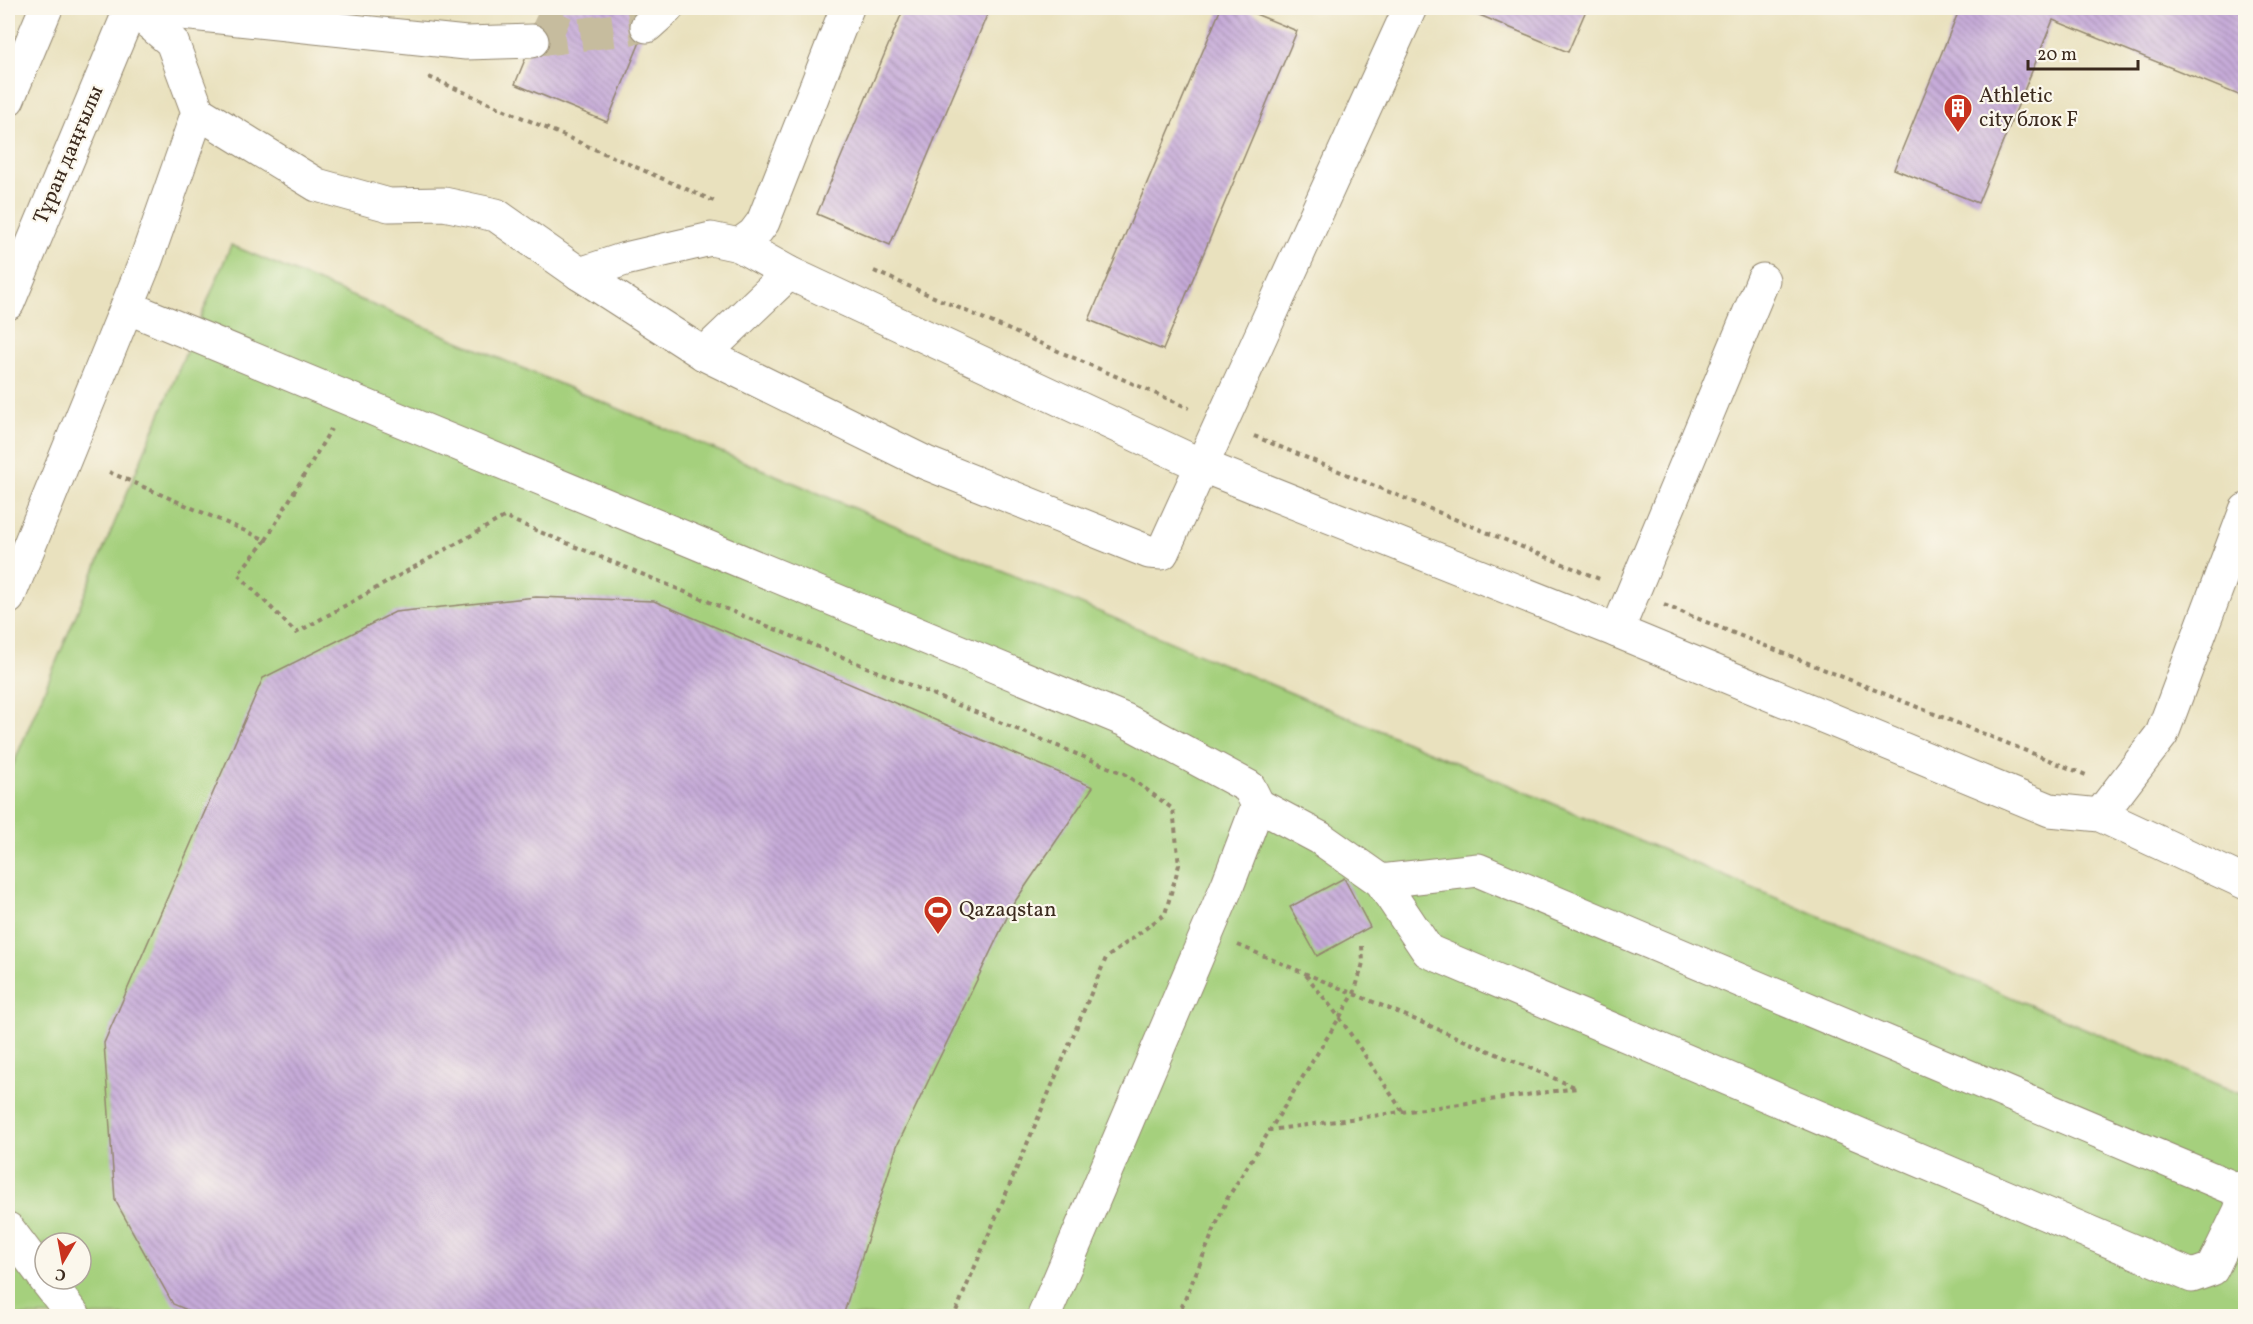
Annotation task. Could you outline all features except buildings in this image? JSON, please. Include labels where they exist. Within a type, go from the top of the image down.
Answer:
[{"type":"street","points":[[8,99],[46,8]]},
{"type":"street","points":[[133,8],[466,43],[532,41]]},
{"type":"street","points":[[133,8],[172,42],[198,112],[317,185],[389,206],[444,204],[496,215],[580,274],[704,354],[926,464],[1156,554],[1166,549],[1410,8]]},
{"type":"street","name":"Тұран даңғылы","points":[[8,303],[133,8]]},
{"type":"street","points":[[739,245],[754,234],[763,222],[847,8]]},
{"type":"street","points":[[8,598],[127,307],[198,112]]},
{"type":"street","points":[[580,274],[625,259],[711,239],[739,245],[789,273],[1203,466],[1617,631],[2050,810],[2100,815],[2246,883]]},
{"type":"street","points":[[704,354],[789,273]]},
{"type":"street","points":[[1617,631],[1763,280]]},
{"type":"street","points":[[127,307],[1125,720],[1249,787],[1258,805],[1320,838],[1381,880],[1428,951],[2192,1276],[2212,1269],[2240,1211],[2245,1192],[1478,870],[1381,880]]},
{"type":"street","points":[[2100,815],[2162,734],[2246,510]]},
{"type":"street","points":[[1044,1317],[1224,894],[1258,805]]},
{"type":"street","points":[[8,1229],[33,1263]]},
{"type":"street","points":[[54,1291],[74,1317]]},
{"type":"path","points":[[331,429],[266,540],[238,574],[296,633],[504,517],[1125,774],[1173,809],[1179,865],[1165,914],[1106,958],[954,1317]]},
{"type":"path","points":[[109,472],[266,540]]},
{"type":"path","points":[[1238,945],[1577,1088],[1270,1130]]},
{"type":"path","points":[[1178,1317],[1227,1199],[1354,994],[1363,963],[1362,946]]},
{"type":"path","points":[[1305,973],[1339,1017],[1403,1112]]},
{"type":"green space","name":"Qazaqstan","points":[[231,245],[2245,1096],[2245,1316],[8,1316],[8,777]]},
{"type":"tunnel","points":[[543,41],[558,8]]},
{"type":"tunnel","points":[[532,41],[647,26]]},
{"type":"place","name":"Athletic city блок F","points":[[1958,134]]},
{"type":"place","name":"Qazaqstan","points":[[938,936]]}]
